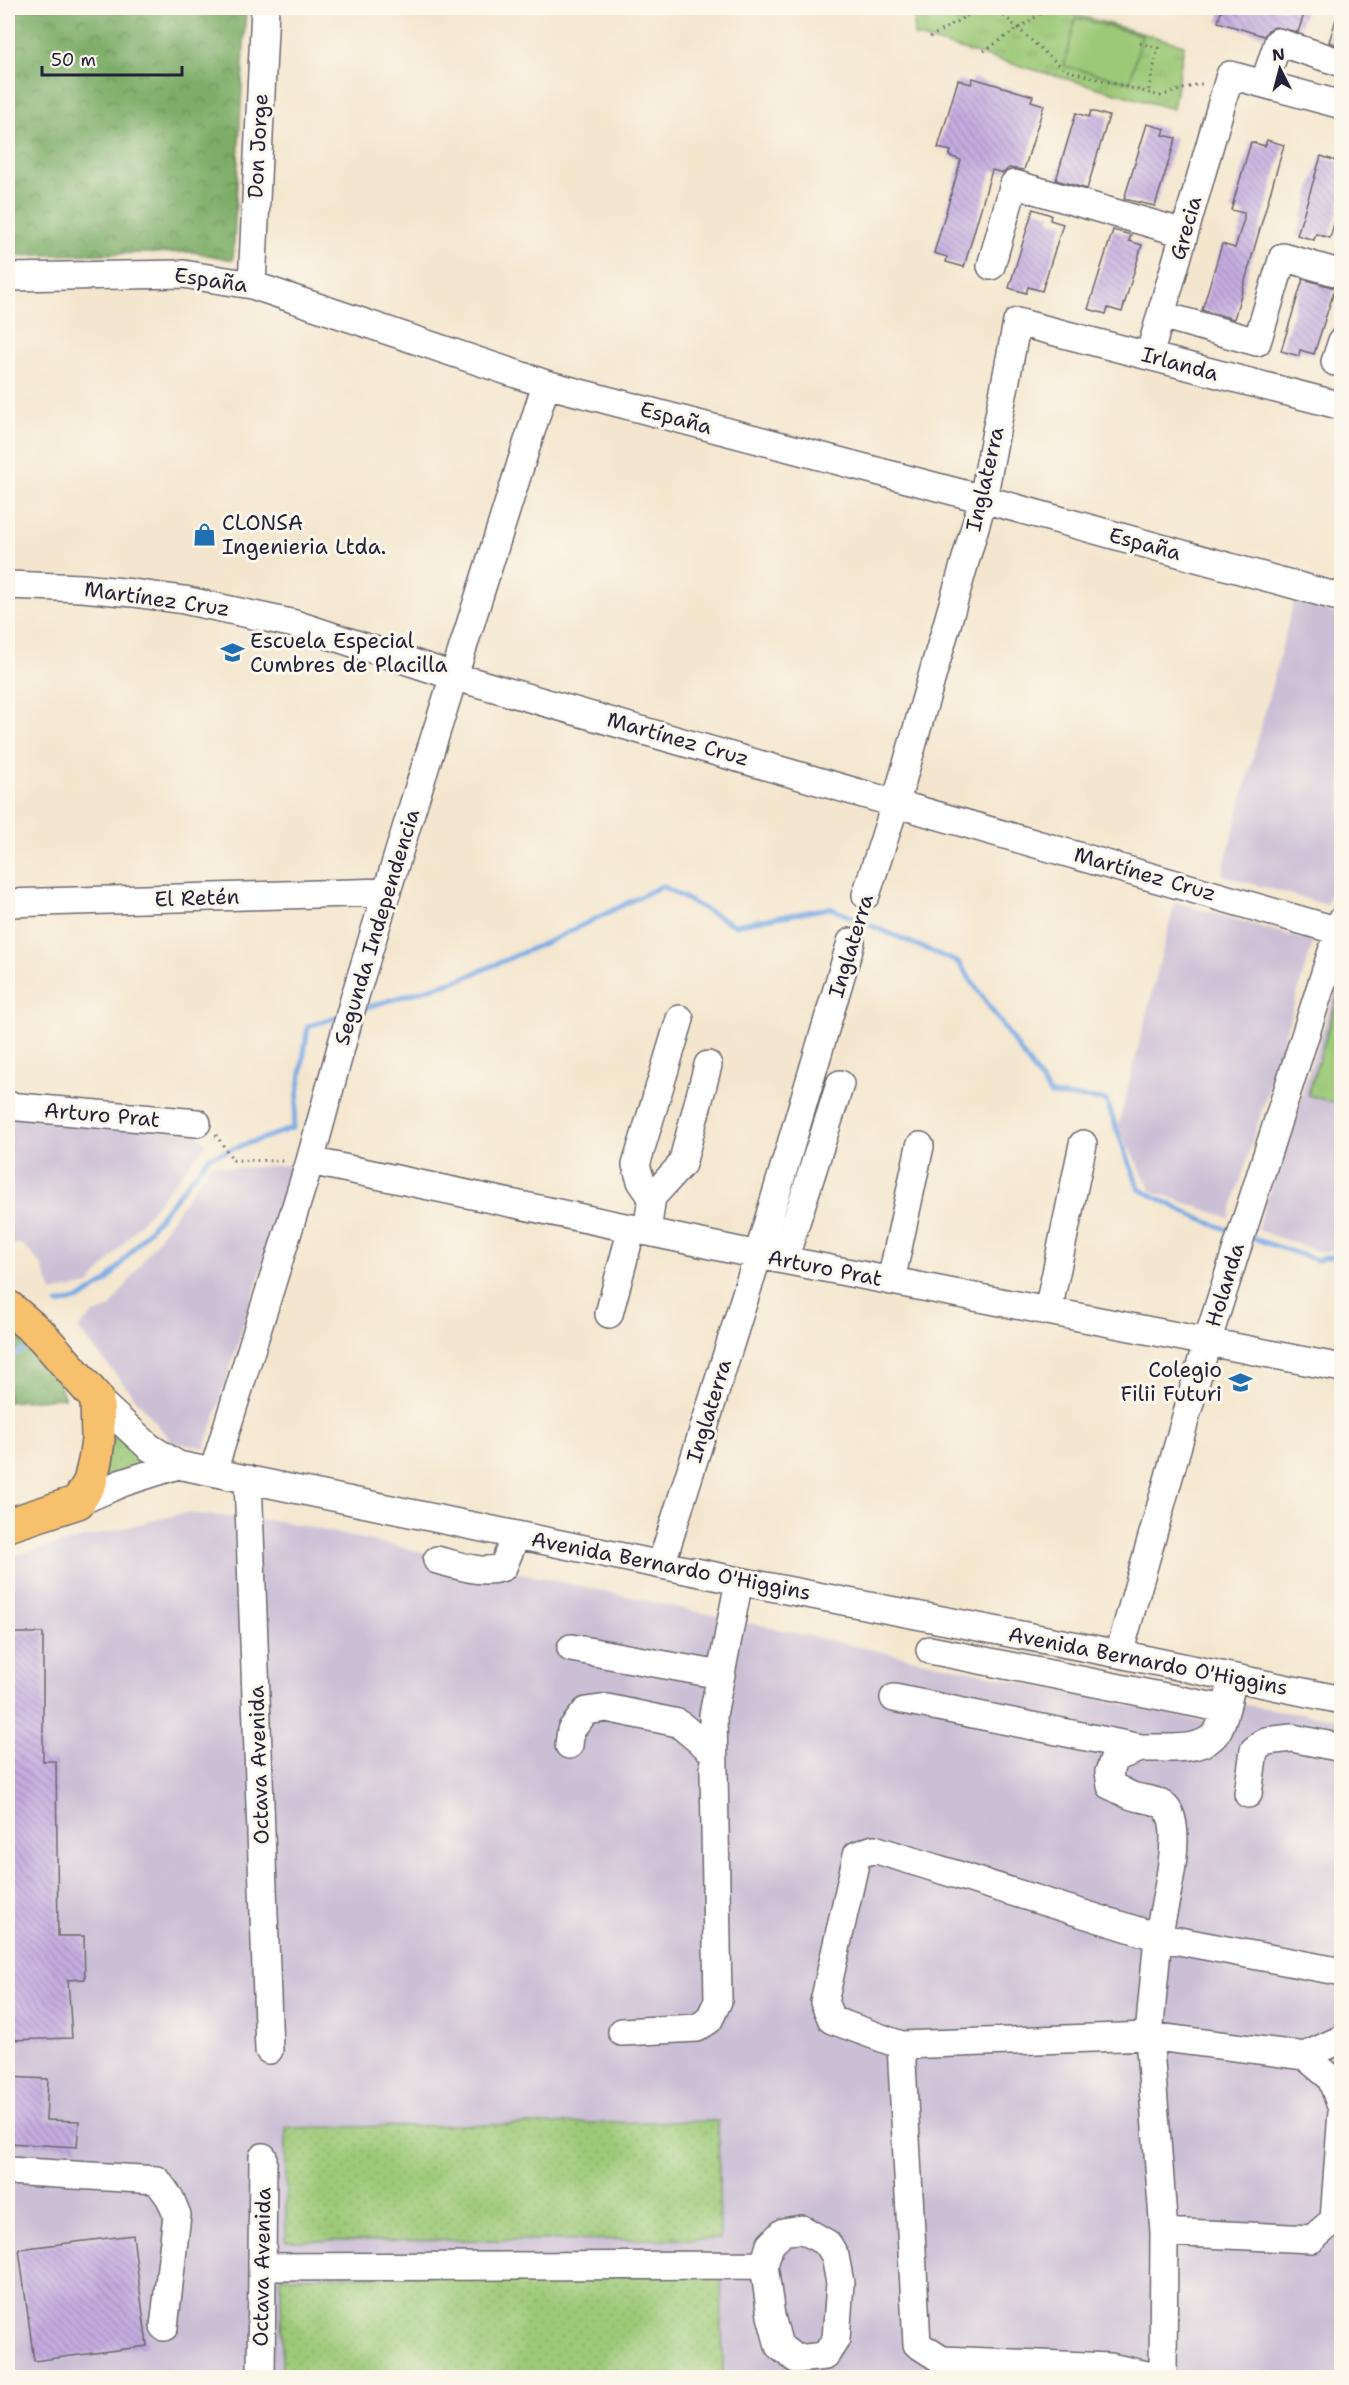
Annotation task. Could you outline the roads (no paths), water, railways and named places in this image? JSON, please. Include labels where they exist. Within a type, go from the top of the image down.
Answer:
[{"type":"main road","points":[[8,1307],[42,1336],[97,1399],[98,1430],[95,1461],[90,1482],[78,1502]]},
{"type":"main road","name":"Avenida Bernardo O'Higgins","points":[[8,1525],[78,1502]]},
{"type":"street","name":"Don Jorge","points":[[252,285],[265,8]]},
{"type":"street","points":[[1341,63],[1278,42],[1264,84],[1341,105]]},
{"type":"street","name":"Grecia","points":[[1149,356],[1230,75],[1264,84]]},
{"type":"street","points":[[991,266],[1014,184],[1184,233]]},
{"type":"street","points":[[1161,315],[1257,342],[1283,257],[1341,274]]},
{"type":"street","name":"España","points":[[8,277],[183,274],[252,285],[546,384],[984,499],[1341,598]]},
{"type":"street","name":"Irlanda","points":[[1017,322],[1341,406]]},
{"type":"street","name":"Inglaterra","points":[[866,895],[896,802],[984,499],[1017,322]]},
{"type":"street","name":"Segunda Independencia","points":[[213,1472],[310,1161],[355,996],[546,384]]},
{"type":"street","name":"Martínez Cruz","points":[[8,585],[72,587],[133,593],[240,611],[295,624],[453,676],[1340,927]]},
{"type":"street","name":"El Retén","points":[[8,903],[387,892]]},
{"type":"street","name":"Holanda","points":[[1119,1654],[1207,1342],[1340,927]]},
{"type":"street","name":"Inglaterra","points":[[661,1564],[771,1257],[851,942]]},
{"type":"street","points":[[652,1197],[641,1181],[636,1164],[680,1019]]},
{"type":"street","points":[[609,1314],[652,1197],[682,1164],[708,1065]]},
{"type":"street","points":[[771,1257],[840,1084]]},
{"type":"street","name":"Arturo Prat","points":[[8,1106],[206,1129]]},
{"type":"street","points":[[1048,1311],[1083,1144]]},
{"type":"street","points":[[891,1281],[920,1146]]},
{"type":"street","name":"Arturo Prat","points":[[310,1161],[771,1257],[1341,1368]]},
{"type":"street","points":[[97,1399],[148,1447],[178,1465]]},
{"type":"street","name":"Avenida Bernardo O'Higgins","points":[[78,1502],[122,1483],[178,1465],[740,1581],[1119,1654],[1341,1700]]},
{"type":"street","name":"Octava Avenida","points":[[248,1479],[269,2050]]},
{"type":"street","points":[[437,1560],[486,1571],[495,1570],[503,1567],[516,1535]]},
{"type":"street","points":[[622,2032],[697,2028],[709,2020],[718,2001],[713,1715],[740,1581]]},
{"type":"street","points":[[571,1648],[721,1675]]},
{"type":"street","points":[[930,1650],[1225,1709]]},
{"type":"street","points":[[894,1698],[1141,1748],[1182,1747],[1207,1743],[1219,1730],[1233,1678]]},
{"type":"street","points":[[569,1744],[571,1730],[586,1710],[607,1708],[678,1723],[713,1752]]},
{"type":"street","points":[[1248,1794],[1254,1750],[1266,1741],[1292,1738],[1341,1748]]},
{"type":"street","points":[[901,2045],[917,2344],[942,2360],[1110,2367],[1162,2378],[1164,2232],[1149,2037],[1158,1937],[1174,1852],[1173,1826],[1167,1809],[1159,1803],[1133,1796],[1111,1786],[1108,1772],[1114,1758],[1141,1748]]},
{"type":"street","points":[[1341,1972],[1158,1937],[874,1849],[857,1855],[824,2002],[832,2020],[901,2045],[1149,2037],[1305,2056],[1341,2039]]},
{"type":"street","points":[[1164,2232],[1312,2239],[1334,2220],[1341,2111],[1331,2078],[1305,2056]]},
{"type":"street","name":"Octava Avenida","points":[[261,2378],[263,2157]]},
{"type":"street","points":[[8,2170],[157,2180],[170,2198],[177,2215],[164,2327]]},
{"type":"street","points":[[262,2267],[764,2265]]},
{"type":"waterway","points":[[361,1009],[464,978],[554,939],[662,886],[734,925],[830,908],[959,963],[1051,1095],[1106,1100],[1139,1189],[1202,1220],[1234,1232]]},
{"type":"waterway","points":[[58,1304],[80,1299],[107,1281],[209,1157],[293,1128],[308,1026],[341,1016]]},
{"type":"waterway","points":[[1249,1237],[1317,1260],[1342,1254]]},
{"type":"waterway","points":[[8,1357],[23,1350]]},
{"type":"place","name":"CLONSA Ingenieria Ltda.","points":[[204,535]]},
{"type":"place","name":"Escuela Especial Cumbres de Placilla","points":[[232,653]]},
{"type":"place","name":"Colegio Filii Futuri","points":[[1240,1382]]}]
